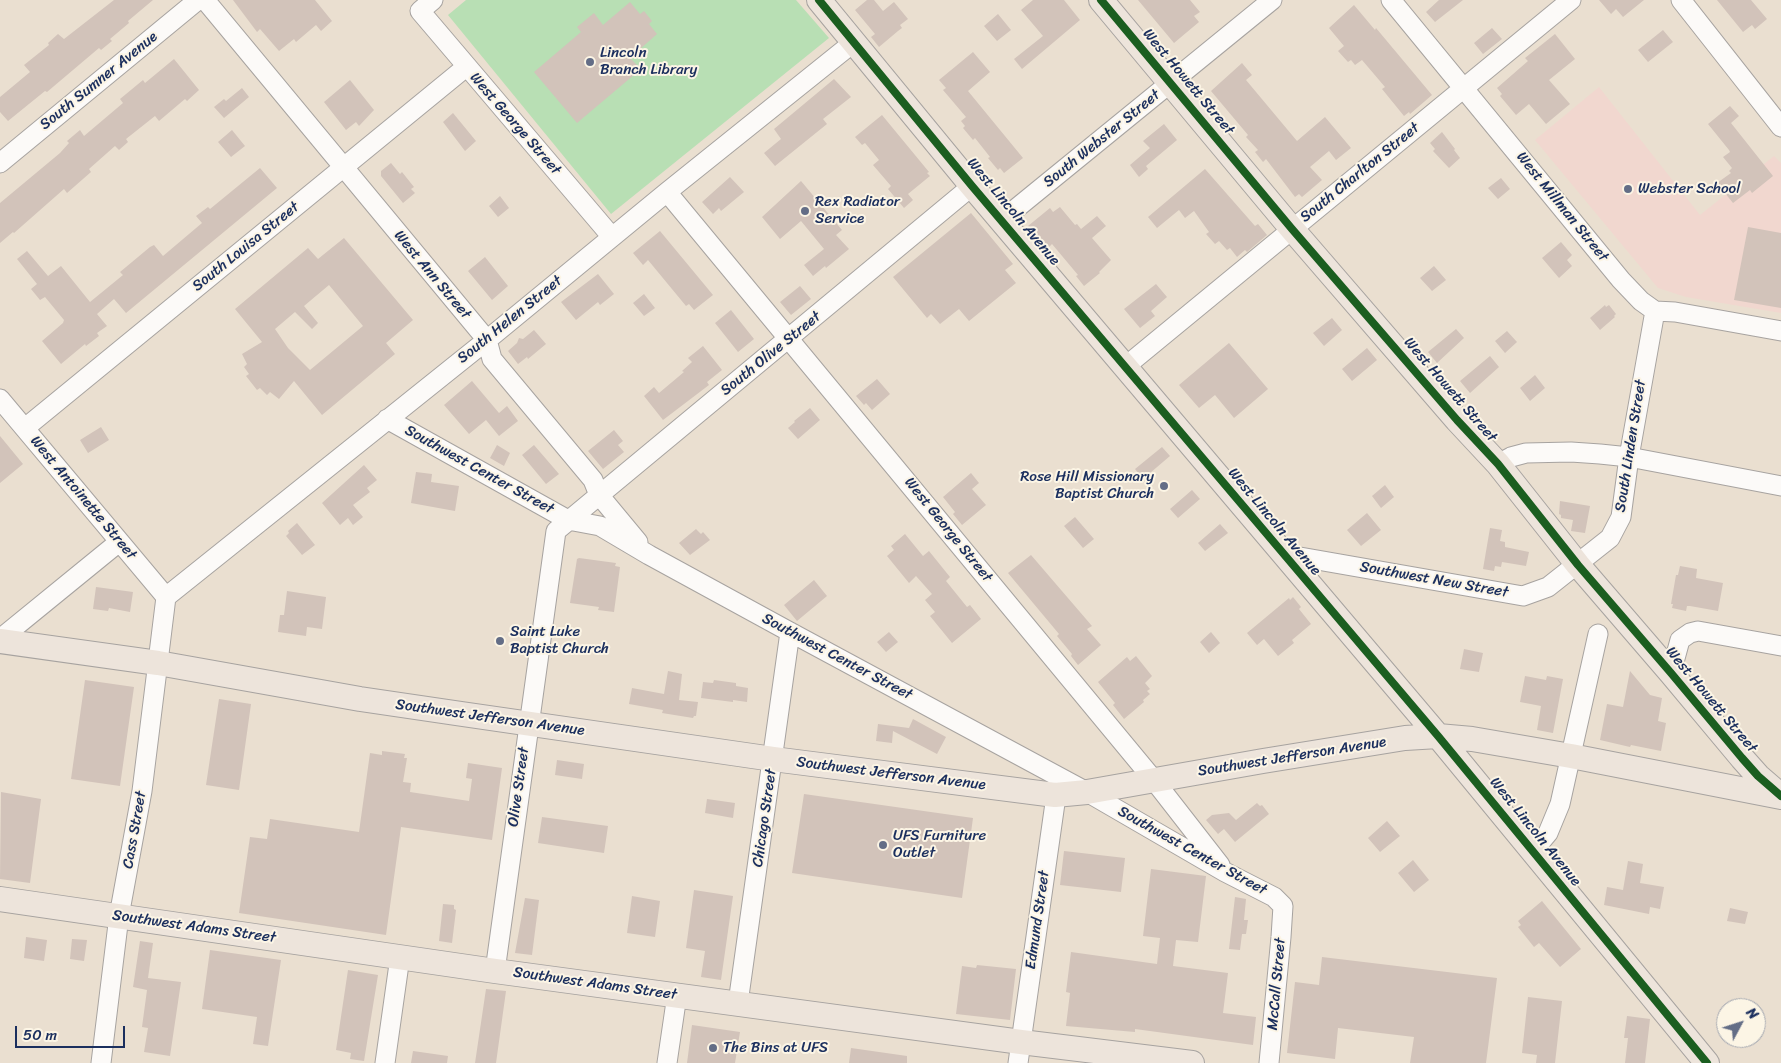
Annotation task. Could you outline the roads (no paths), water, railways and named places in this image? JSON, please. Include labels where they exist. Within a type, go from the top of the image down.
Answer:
[{"type":"main road","name":"West Lincoln Avenue","points":[[819,0],[972,186],[1438,736],[1706,1063]]},
{"type":"main road","name":"West Howett Street","points":[[1101,0],[1292,229],[1498,464],[1578,565],[1742,758],[1758,776],[1781,796]]},
{"type":"main road","name":"Southwest Jefferson Avenue","points":[[0,640],[158,662],[360,699],[773,759],[1057,786],[1087,792],[1405,738],[1438,736],[1472,739],[1571,756],[1781,796]]},
{"type":"main road","name":"Southwest Adams Street","points":[[0,898],[495,971],[738,1003],[1020,1053],[1192,1063]]},
{"type":"street","name":"South Sumner Avenue","points":[[0,163],[198,0]]},
{"type":"street","name":"West Ann Street","points":[[205,0],[487,340],[492,359],[593,480],[599,495],[649,555]]},
{"type":"street","name":"South Webster Street","points":[[1002,220],[1272,0]]},
{"type":"street","name":"West Millman Street","points":[[1391,0],[1628,288],[1655,311]]},
{"type":"street","name":"South Charlton Street","points":[[1126,366],[1571,0]]},
{"type":"street","points":[[1681,0],[1781,127]]},
{"type":"street","name":"West George Street","points":[[426,5],[466,67],[612,237]]},
{"type":"street","name":"South Helen Street","points":[[166,596],[487,340],[854,42]]},
{"type":"street","name":"South Louisa Street","points":[[25,428],[466,67]]},
{"type":"street","name":"South Olive Street","points":[[568,520],[972,186]]},
{"type":"street","name":"West George Street","points":[[667,192],[1153,780],[1225,872]]},
{"type":"street","points":[[1655,311],[1675,312],[1781,331]]},
{"type":"street","name":"South Linden Street","points":[[1578,565],[1610,538],[1621,517],[1629,457],[1655,311]]},
{"type":"street","name":"West Antoinette Street","points":[[0,399],[166,596]]},
{"type":"street","name":"Southwest Center Street","points":[[387,419],[568,520],[600,526],[790,632],[1057,786]]},
{"type":"street","name":"West Howett Street","points":[[1498,464],[1511,457],[1526,453],[1571,452],[1629,457],[1781,486]]},
{"type":"street","name":"Olive Street","points":[[495,971],[556,531],[568,520]]},
{"type":"street","points":[[0,640],[119,542]]},
{"type":"street","name":"Southwest New Street","points":[[1283,554],[1523,596],[1548,587],[1578,565]]},
{"type":"street","name":"Cass Street","points":[[101,1063],[119,916],[142,791],[166,596]]},
{"type":"street","points":[[1671,673],[1680,640],[1690,633],[1698,631],[1781,646]]},
{"type":"street","name":"Chicago Street","points":[[738,1003],[790,632]]},
{"type":"street","points":[[1533,851],[1548,833],[1558,811],[1598,634]]},
{"type":"street","name":"Edmund Street","points":[[1020,1053],[1057,786]]},
{"type":"street","name":"Southwest Center Street","points":[[1087,792],[1225,872],[1274,897],[1283,906]]},
{"type":"street","name":"McCall Street","points":[[1269,1063],[1282,936],[1283,906]]},
{"type":"street","points":[[385,1063],[400,957]]},
{"type":"street","points":[[667,1063],[677,995]]},
{"type":"place","name":"Lincoln Branch Library","points":[[590,62]]},
{"type":"place","name":"Webster School","points":[[1628,189]]},
{"type":"place","name":"Rex Radiator Service","points":[[805,211]]},
{"type":"place","name":"Rose Hill Missionary Baptist Church","points":[[1164,486]]},
{"type":"place","name":"Saint Luke Baptist Church","points":[[500,641]]},
{"type":"place","name":"UFS Furniture Outlet","points":[[883,845]]},
{"type":"place","name":"The Bins at UFS","points":[[713,1048]]}]
